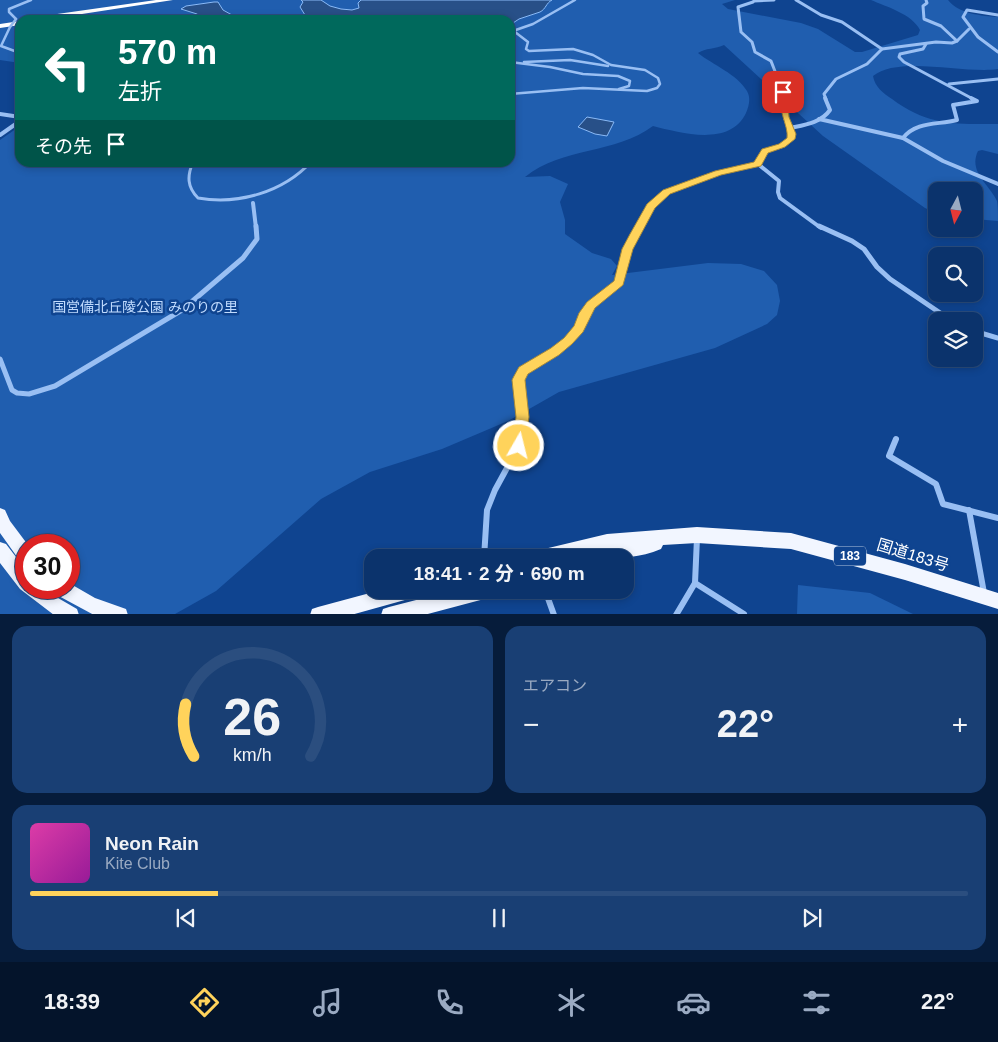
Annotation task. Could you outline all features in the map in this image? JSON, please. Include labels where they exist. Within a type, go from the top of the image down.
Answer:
[{"type":"highway","points":[[64,15],[170,0]]},
{"type":"highway","points":[[80,15],[180,0]]},
{"type":"highway","points":[[0,24],[15,22]]},
{"type":"highway","points":[[0,515],[4,526],[15,540]]},
{"type":"highway","name":"国道183号","points":[[578,549],[607,542],[697,535],[791,541],[897,569],[992,599]]},
{"type":"highway","name":"国道183号","points":[[630,549],[697,535]]},
{"type":"highway","points":[[0,550],[15,569]]},
{"type":"highway","points":[[46,599],[71,614]]},
{"type":"highway","points":[[80,599],[91,605],[120,614]]},
{"type":"highway","points":[[318,614],[377,599]]},
{"type":"highway","points":[[389,614],[451,599]]},
{"type":"street","points":[[15,17],[9,12],[9,9],[31,0]]},
{"type":"street","points":[[575,0],[515,32],[528,42],[526,49],[529,51],[553,52],[565,48],[573,48],[615,66]]},
{"type":"street","points":[[758,164],[765,151],[782,146],[791,139],[790,128],[785,117],[783,92],[776,68],[771,61],[755,52],[752,42],[740,32],[742,23],[738,7],[755,1],[774,0]]},
{"type":"street","points":[[796,0],[821,15],[842,22],[882,49]]},
{"type":"street","points":[[926,0],[927,3],[923,6],[924,20],[937,24],[957,41]]},
{"type":"street","points":[[998,16],[967,10],[963,16],[969,29],[981,38],[986,46],[998,52]]},
{"type":"street","points":[[15,24],[10,27],[0,46],[15,51]]},
{"type":"street","points":[[790,128],[819,119],[828,114],[830,110],[824,94],[833,79],[861,67],[882,49],[957,41],[969,29]]},
{"type":"street","points":[[903,138],[907,131],[915,127],[957,120],[953,105],[978,101],[904,62],[899,57],[900,54],[923,49],[926,44]]},
{"type":"street","points":[[515,61],[570,60],[615,66],[648,72],[658,78],[660,84],[657,88],[647,91],[570,88],[515,94]]},
{"type":"street","points":[[515,62],[550,66],[583,74],[618,76],[630,81],[629,86],[614,89]]},
{"type":"street","points":[[946,84],[963,84],[998,79]]},
{"type":"street","points":[[0,114],[15,116]]},
{"type":"street","points":[[819,119],[903,138],[942,161],[998,184]]},
{"type":"street","points":[[0,134],[15,124]]},
{"type":"street","points":[[758,164],[779,181],[778,192],[780,198],[821,228],[852,241],[864,249],[877,268],[890,279],[939,312]]},
{"type":"street","points":[[485,549],[487,510],[495,490],[519,446],[522,417],[518,380],[524,371],[555,352],[568,341],[579,328],[591,305],[619,282],[628,249],[635,234],[651,206],[660,197],[666,192],[718,173],[758,164]]},
{"type":"street","points":[[191,167],[188,176],[190,188],[198,198],[208,200],[252,194],[279,187],[305,167]]},
{"type":"street","points":[[0,358],[12,390],[23,394],[37,393],[64,381],[182,310],[243,258],[255,245],[257,240],[253,203]]},
{"type":"street","points":[[983,334],[998,338]]},
{"type":"street","points":[[896,439],[889,456],[936,484],[943,504],[998,518]]},
{"type":"street","points":[[968,510],[992,599]]},
{"type":"street","points":[[676,614],[695,583],[697,535]]},
{"type":"street","points":[[695,583],[744,614]]},
{"type":"street","points":[[548,599],[554,614]]},
{"type":"green space","name":"国営備北丘陵公園 みのりの里","points":[[0,0],[735,0],[722,4],[728,9],[801,23],[818,29],[855,52],[862,52],[918,35],[920,30],[905,15],[871,0],[948,0],[964,11],[978,15],[998,17],[998,69],[984,70],[915,66],[884,70],[873,76],[878,87],[883,92],[905,108],[930,119],[968,124],[998,124],[998,154],[982,150],[978,151],[976,165],[978,172],[997,201],[998,221],[983,220],[983,182],[928,182],[928,209],[925,208],[823,136],[724,45],[701,51],[698,53],[731,75],[747,91],[749,99],[748,108],[739,124],[717,134],[704,135],[677,132],[653,126],[623,142],[555,160],[525,177],[550,176],[568,184],[560,202],[565,220],[565,234],[592,253],[611,259],[617,266],[612,275],[708,263],[741,264],[764,271],[777,285],[780,301],[777,315],[767,324],[715,348],[559,392],[508,421],[442,449],[370,472],[321,499],[216,591],[175,614],[0,614],[0,140],[15,130],[15,167],[515,167],[515,15],[15,15],[15,62],[0,60]]},
{"type":"green space","points":[[798,585],[870,593],[913,614],[797,614]]},
{"type":"shaded area","points":[[301,0],[321,0],[330,6],[352,10],[359,8],[358,3],[361,0],[552,0],[540,12],[515,22],[515,15],[305,15],[300,7],[303,2]]},
{"type":"shaded area","points":[[218,2],[223,10],[232,15],[198,15],[181,9],[186,6]]},
{"type":"shaded area","points":[[587,117],[614,122],[607,136],[595,134],[578,127]]},
{"type":"route","points":[[519,446],[522,417],[518,380],[524,371],[555,352],[568,341],[579,328],[591,305],[619,282],[628,249],[635,234],[651,206],[660,197],[666,192],[718,173],[758,164],[761,154],[768,149],[782,146],[791,139],[792,134],[785,117],[783,92]]}]
